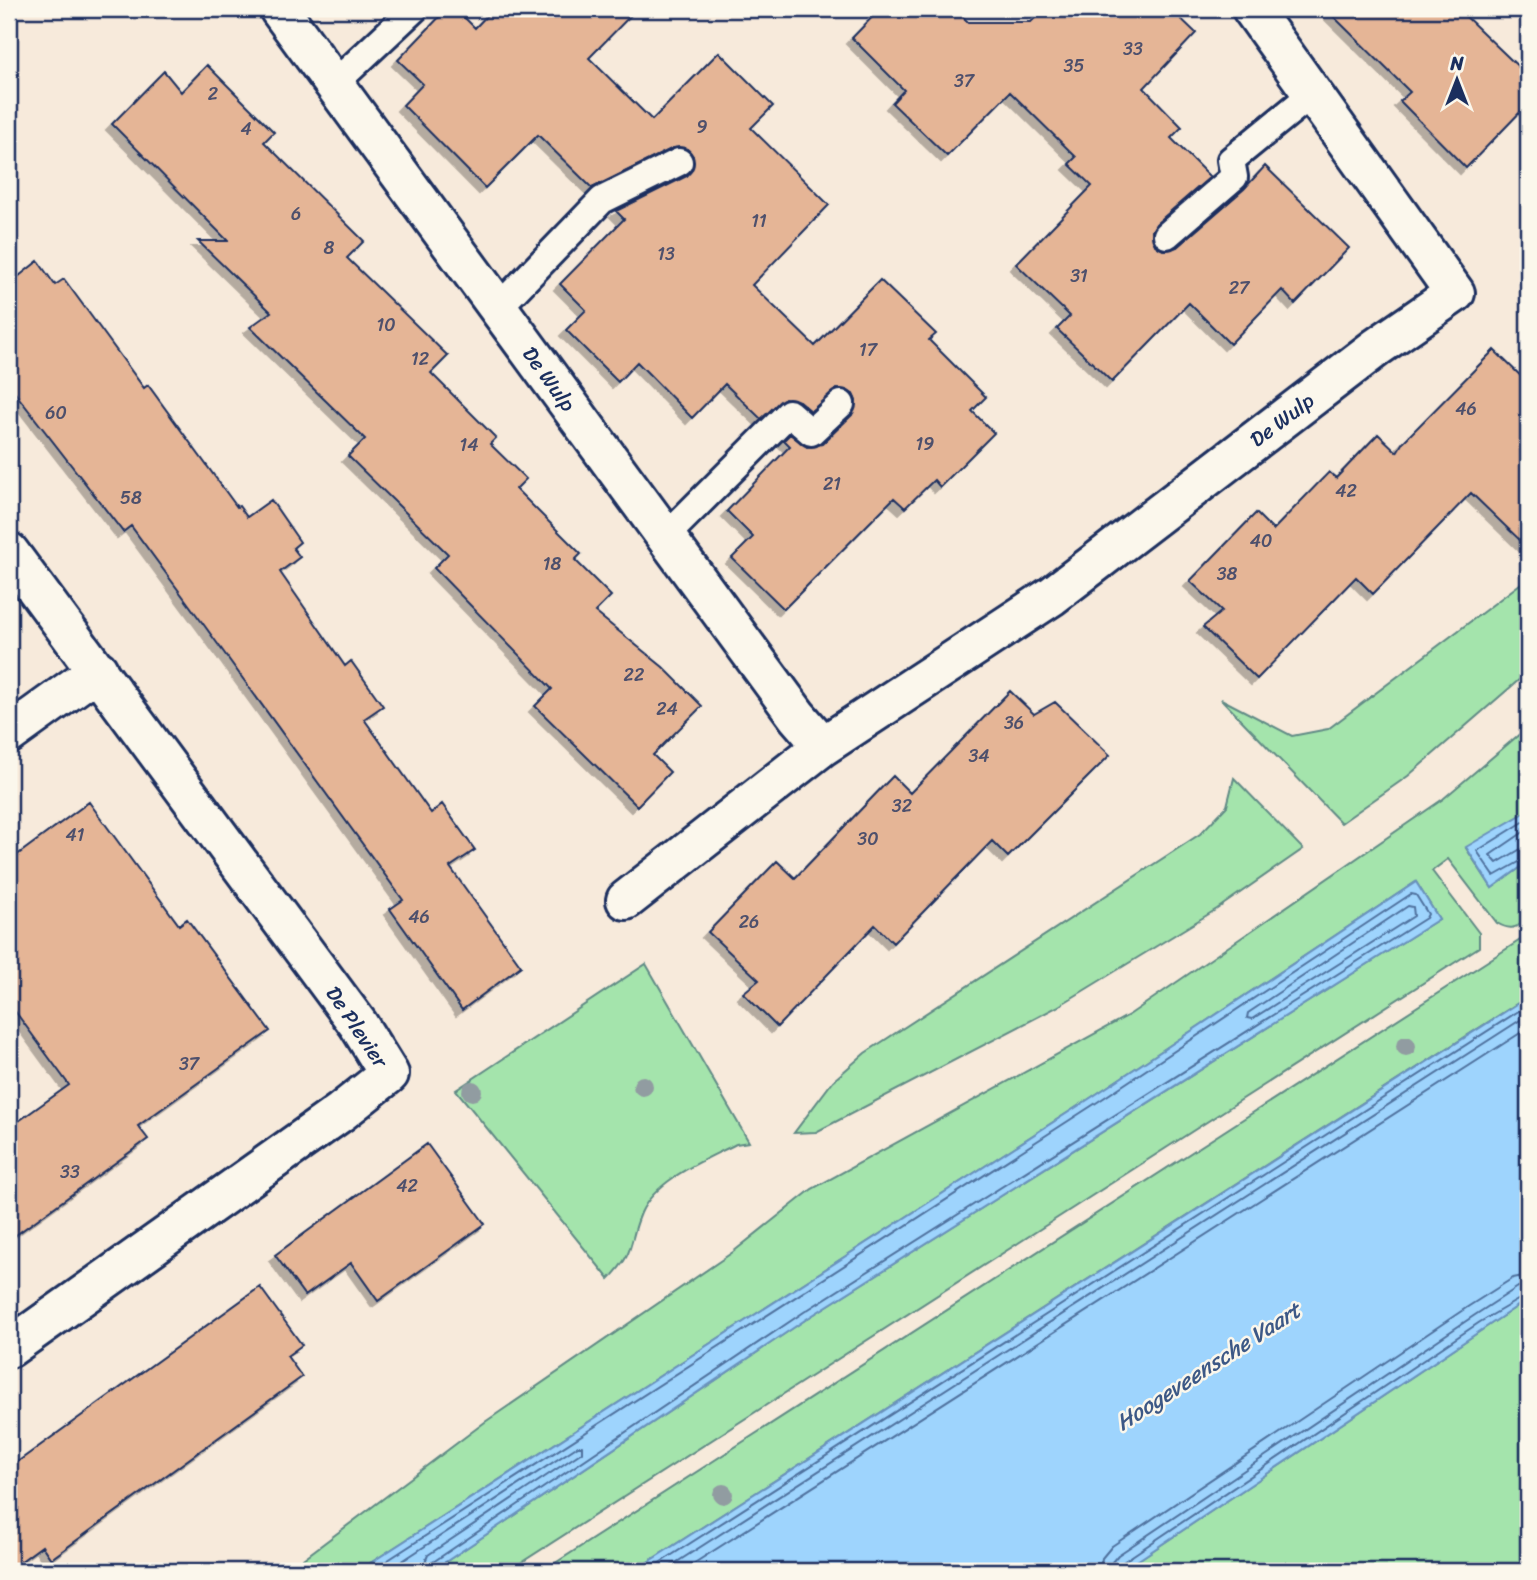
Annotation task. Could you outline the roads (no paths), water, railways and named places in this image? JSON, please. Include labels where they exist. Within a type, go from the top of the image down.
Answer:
[{"type":"street","name":"De Wulp","points":[[279,9],[664,537],[797,716],[823,746]]},
{"type":"street","name":"De Wulp","points":[[626,900],[823,746],[1052,596],[1377,347],[1455,293],[1252,9]]},
{"type":"street","name":"De Plevier","points":[[9,552],[358,1024],[388,1074],[341,1112],[9,1348]]},
{"type":"street","points":[[9,734],[98,670]]},
{"type":"lane","points":[[333,85],[414,9]]},
{"type":"lane","points":[[1167,235],[1234,177],[1231,160],[1313,93]]},
{"type":"lane","points":[[497,309],[602,200],[679,162]]},
{"type":"lane","points":[[664,537],[789,413],[810,432],[841,404]]},
{"type":"water","points":[[1528,811],[1528,862],[1492,888],[1466,847]]},
{"type":"water","points":[[1416,882],[1439,919],[808,1318],[432,1571],[358,1571],[1089,1099]]},
{"type":"water","name":"Hoogeveensche Vaart","points":[[1528,997],[1528,1299],[1122,1571],[634,1571]]}]
